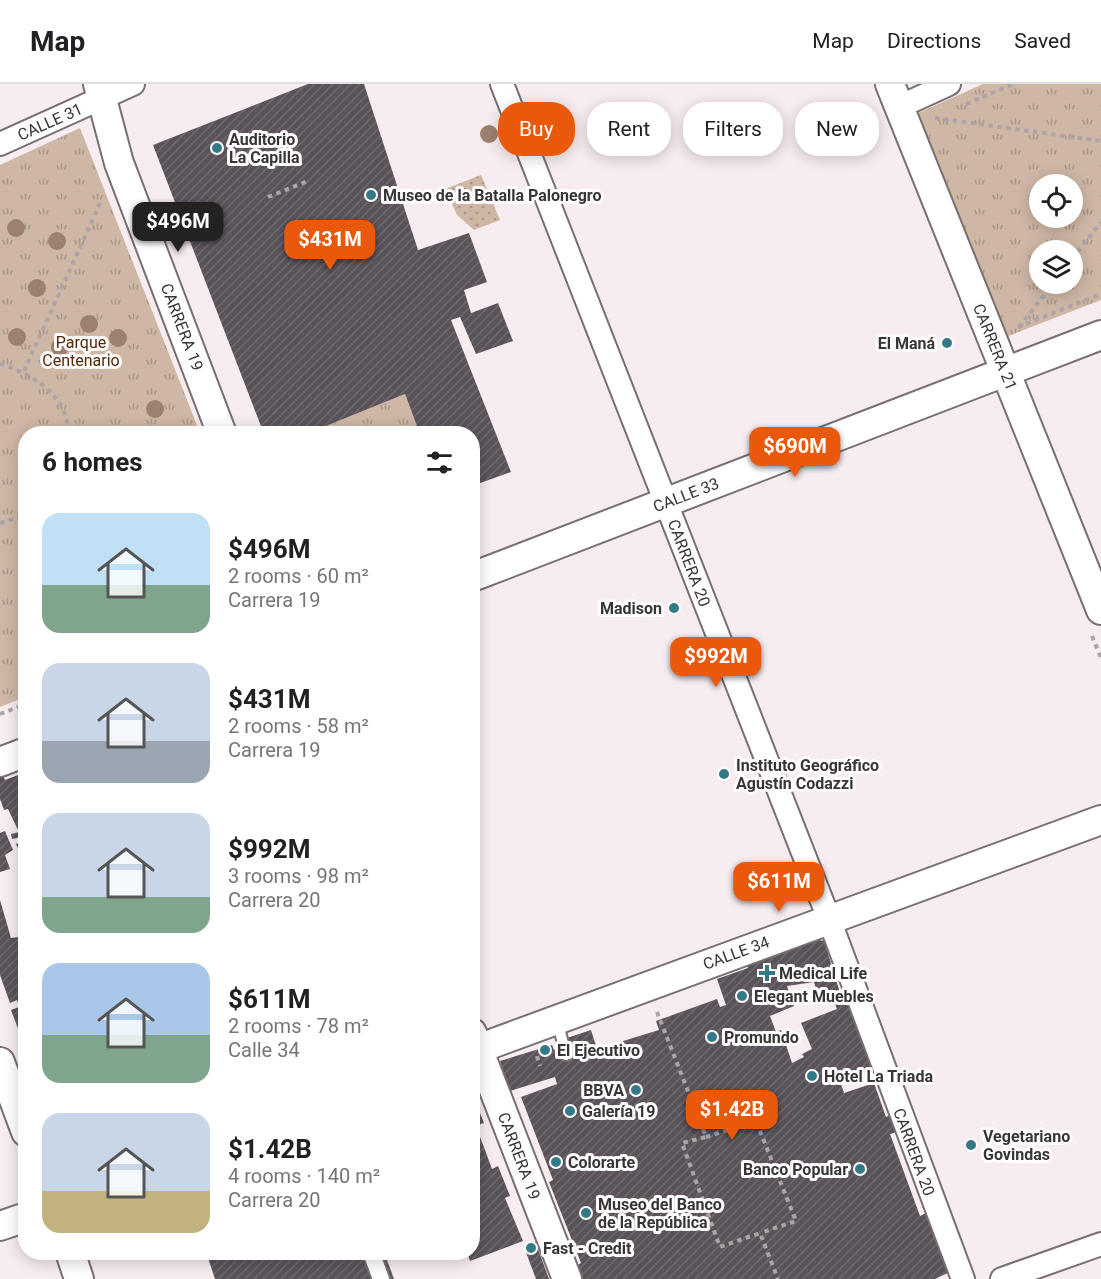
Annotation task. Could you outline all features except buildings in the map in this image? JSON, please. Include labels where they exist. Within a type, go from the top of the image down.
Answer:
[{"type":"street","name":"CALLE 31","points":[[0,144],[100,91],[133,84]]},
{"type":"street","name":"CARRERA 20","points":[[502,84],[829,919],[963,1279]]},
{"type":"street","points":[[894,96],[949,84]]},
{"type":"street","name":"CARRERA 19","points":[[100,91],[119,163],[219,426]]},
{"type":"street","name":"CARRERA 21","points":[[894,96],[1101,610]]},
{"type":"street","name":"CALLE 33","points":[[480,574],[1101,335]]},
{"type":"street","points":[[0,762],[18,755]]},
{"type":"street","name":"CALLE 34","points":[[480,1042],[556,1020],[1101,820]]},
{"type":"street","name":"CARRERA 19","points":[[480,1059],[567,1279]]},
{"type":"street","points":[[0,1062],[18,1110]]},
{"type":"street","points":[[0,1226],[18,1220]]},
{"type":"street","points":[[1002,1279],[1101,1244]]},
{"type":"street","points":[[73,1260],[79,1279]]},
{"type":"street","points":[[374,1260],[381,1279]]},
{"type":"lane","points":[[556,1020],[566,1055]]},
{"type":"path","points":[[962,105],[1013,84]]},
{"type":"path","points":[[942,114],[932,118],[1101,141]]},
{"type":"path","points":[[24,371],[119,163]]},
{"type":"path","points":[[268,197],[308,181]]},
{"type":"path","points":[[1083,244],[1101,222]]},
{"type":"path","points":[[1045,294],[1018,327],[1101,294]]},
{"type":"path","points":[[0,364],[24,371],[44,384],[60,404],[67,426]]},
{"type":"path","points":[[0,523],[18,517]]},
{"type":"path","points":[[0,714],[18,707]]},
{"type":"path","points":[[647,986],[706,1137]]},
{"type":"path","points":[[756,1121],[796,1221],[720,1247],[682,1143],[706,1137],[756,1121]]},
{"type":"path","points":[[760,1233],[778,1279]]},
{"type":"green space","points":[[983,84],[1101,84],[1101,300],[1006,337],[916,114]]},
{"type":"green space","name":"Parque Centenario","points":[[80,128],[197,426],[18,426],[18,700],[0,707],[0,165]]},
{"type":"green space","points":[[481,175],[500,220],[474,230],[457,215],[445,189]]},
{"type":"green space","points":[[405,394],[417,426],[326,426]]},
{"type":"place","name":"Auditorio La Capilla","points":[[217,148]]},
{"type":"place","name":"Museo de la Batalla Palonegro","points":[[371,195]]},
{"type":"place","name":"El Maná","points":[[947,343]]},
{"type":"place","name":"Madison","points":[[674,608]]},
{"type":"place","name":"Instituto Geográfico Agustín Codazzi","points":[[724,774]]},
{"type":"place","name":"Medical Life","points":[[767,973]]},
{"type":"place","name":"Elegant Muebles","points":[[742,996]]},
{"type":"place","name":"Promundo","points":[[712,1037]]},
{"type":"place","name":"El Ejecutivo","points":[[545,1050]]},
{"type":"place","name":"Hotel La Triada","points":[[812,1076]]},
{"type":"place","name":"BBVA","points":[[636,1090]]},
{"type":"place","name":"Galería 19","points":[[570,1111]]},
{"type":"place","name":"Vegetariano Govindas","points":[[971,1145]]},
{"type":"place","name":"Colorarte","points":[[556,1162]]},
{"type":"place","name":"Banco Popular","points":[[860,1169]]},
{"type":"place","name":"Museo del Banco de la República","points":[[586,1213]]},
{"type":"place","name":"Fast - Credit","points":[[531,1248]]}]
